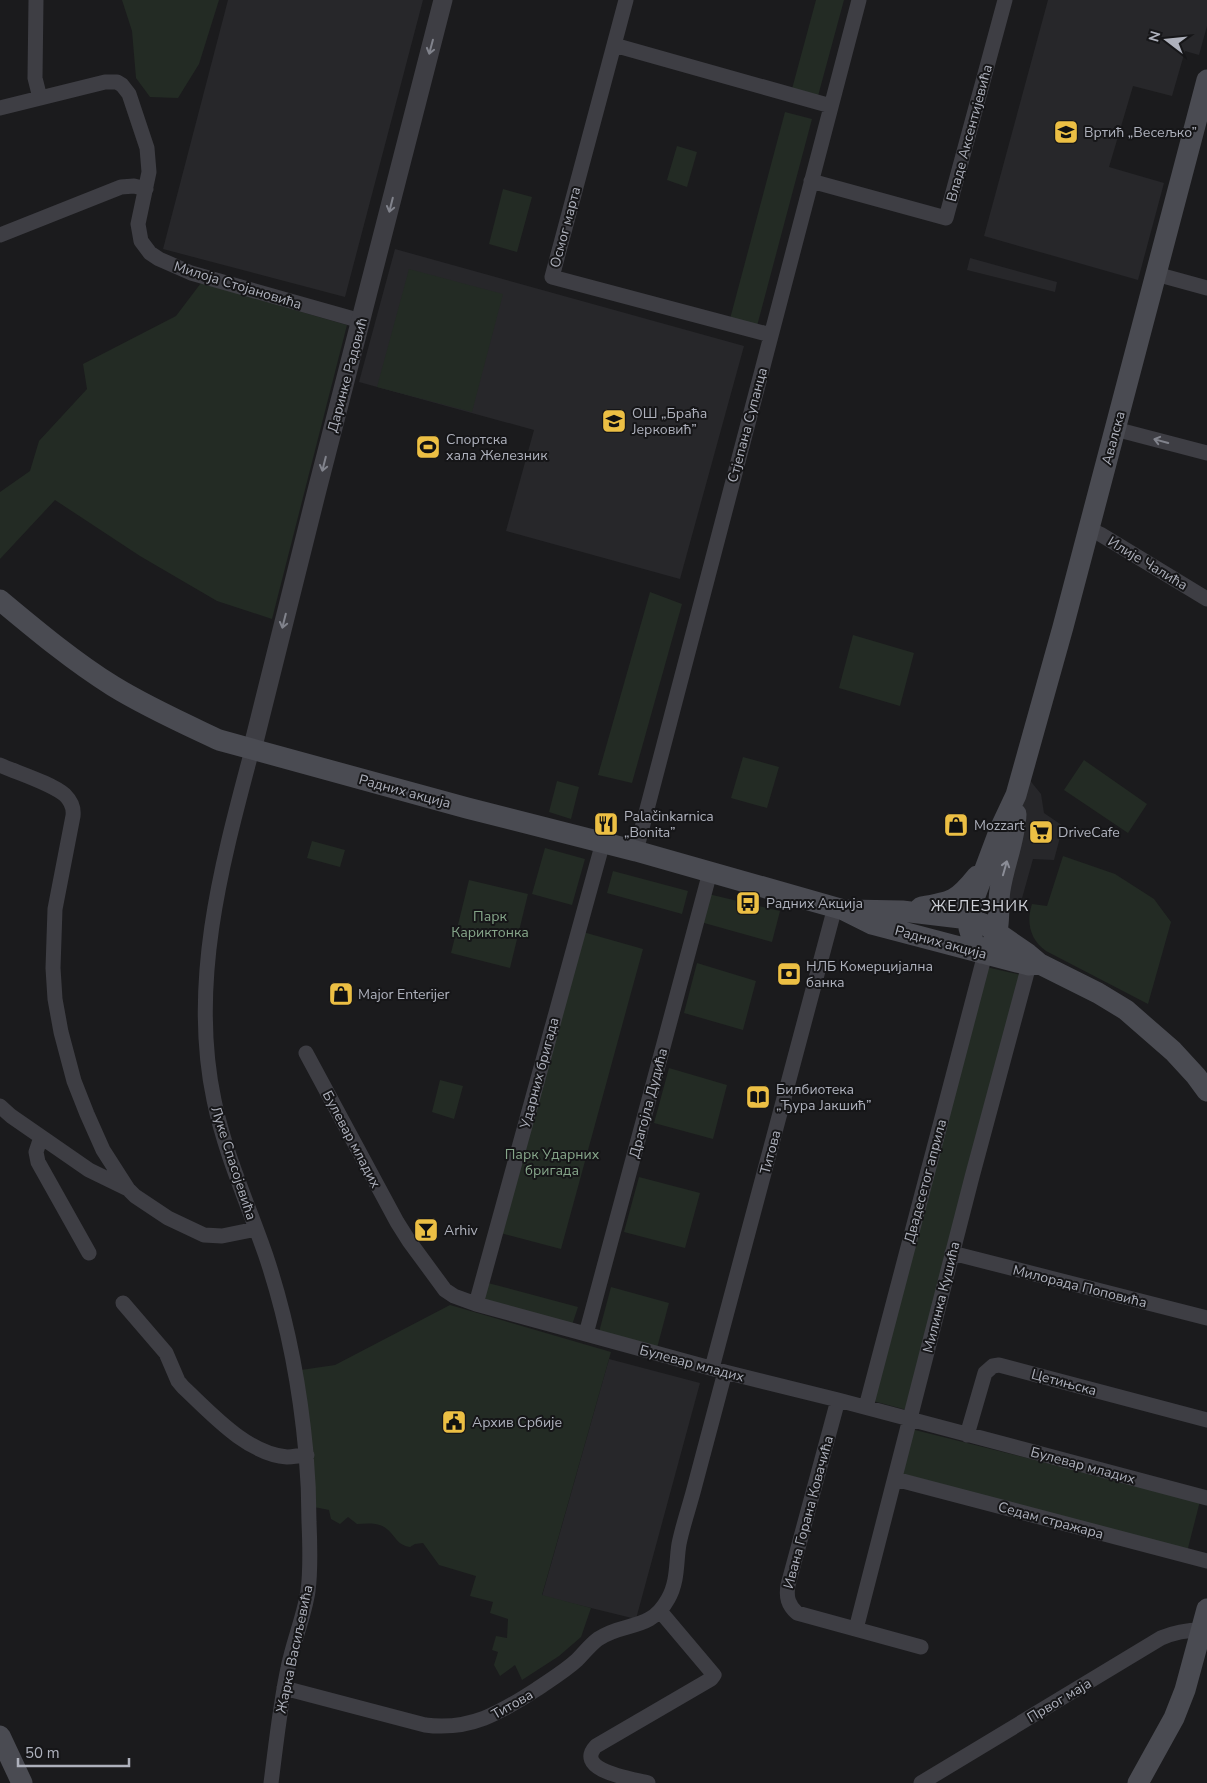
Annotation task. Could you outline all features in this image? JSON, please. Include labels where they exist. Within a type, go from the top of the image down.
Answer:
[{"type":"main road","name":"Авалска","points":[[969,919],[973,898],[1000,829],[1016,795],[1089,529],[1207,80]]},
{"type":"main road","name":"Радних акција","points":[[0,600],[59,648],[113,686],[183,724],[219,740],[468,808],[636,851],[839,909],[872,924],[983,954],[1035,965],[1098,993],[1126,1010],[1172,1051],[1196,1076],[1207,1091]]},
{"type":"main road","name":"Авалска","points":[[997,932],[1000,890],[1014,832],[1016,795]]},
{"type":"main road","points":[[902,911],[951,901],[965,891],[988,862]]},
{"type":"main road","name":"Радних акција","points":[[839,909],[902,911],[969,919],[986,925],[997,932],[1028,954],[1035,965]]},
{"type":"main road","points":[[969,919],[974,944],[983,954],[997,932]]},
{"type":"main road","points":[[1138,1783],[1174,1718],[1185,1690],[1207,1609]]},
{"type":"main road","points":[[0,1736],[22,1783]]},
{"type":"street","points":[[36,0],[35,78],[40,98]]},
{"type":"street","name":"Даринке Радовић","points":[[252,750],[444,0]]},
{"type":"street","name":"Осмог марта","points":[[626,0],[552,277],[771,335]]},
{"type":"street","name":"Стјепана Супанца","points":[[636,851],[859,0]]},
{"type":"street","name":"Владе Аксентијевића","points":[[811,181],[946,218],[1006,0]]},
{"type":"street","points":[[614,45],[830,106]]},
{"type":"street","name":"Милоја Стојановића","points":[[0,108],[105,82],[117,82],[129,94],[147,148],[150,165],[140,211],[138,233],[145,248],[159,259],[191,273],[361,321]]},
{"type":"street","points":[[0,235],[121,186],[134,186],[146,189]]},
{"type":"street","points":[[1156,274],[1207,288]]},
{"type":"street","points":[[1115,429],[1207,453]]},
{"type":"street","name":"Илије Чалића","points":[[1089,529],[1207,599]]},
{"type":"street","name":"Луке Спасојевића","points":[[252,750],[213,916],[206,964],[205,998],[208,1062],[219,1125],[272,1274],[288,1336],[306,1455]]},
{"type":"street","points":[[0,765],[54,788],[66,796],[73,807],[73,816],[55,909],[53,968],[55,999],[70,1065],[87,1114],[103,1150],[128,1189]]},
{"type":"street","name":"Ударних бригада","points":[[476,1304],[603,842]]},
{"type":"street","name":"Драгојла Дудића","points":[[586,1334],[710,872]]},
{"type":"street","name":"Титова","points":[[284,1688],[425,1725],[445,1726],[476,1722],[492,1716],[552,1679],[598,1639],[614,1631],[641,1624],[660,1611],[672,1589],[679,1545],[719,1370],[839,909]]},
{"type":"street","name":"Двадесетог априла","points":[[866,1407],[983,954]]},
{"type":"street","name":"Милинка Кушића","points":[[856,1629],[952,1253],[1035,965]]},
{"type":"street","name":"Булевар младих","points":[[306,1053],[397,1222],[445,1290],[454,1296],[476,1304],[719,1370],[866,1407],[1207,1498]]},
{"type":"street","points":[[0,1106],[11,1116],[89,1170],[128,1189],[168,1218],[204,1235],[222,1236],[256,1229]]},
{"type":"street","points":[[41,1137],[36,1152],[38,1162],[89,1253]]},
{"type":"street","name":"Милорада Поповића","points":[[952,1253],[1207,1318]]},
{"type":"street","points":[[123,1303],[166,1353],[178,1381],[216,1418],[246,1442],[259,1449],[288,1457],[306,1455]]},
{"type":"street","name":"Цетињска","points":[[967,1435],[985,1373],[993,1366],[999,1365],[1207,1420]]},
{"type":"street","name":"Ивана Горана Ковачића","points":[[838,1400],[786,1594],[789,1603],[797,1613],[921,1647]]},
{"type":"street","name":"Жарка Васиљевића","points":[[271,1783],[290,1655],[305,1604],[309,1578],[306,1455]]},
{"type":"street","name":"Седам стражара","points":[[895,1479],[1207,1561]]},
{"type":"street","points":[[648,1783],[596,1768],[591,1758],[596,1746],[711,1679],[714,1675],[660,1611]]},
{"type":"street","name":"Првог маја","points":[[921,1783],[1161,1638],[1175,1632],[1202,1630]]},
{"type":"shaded area","points":[[228,0],[423,0],[345,297],[163,249]]},
{"type":"shaded area","name":"Вртић „Весељко”","points":[[1048,0],[1207,0],[1207,26],[1199,55],[1185,51],[1172,96],[1133,86],[1109,167],[1164,183],[1138,280],[984,236]]},
{"type":"shaded area","name":"ОШ „Браћа Јерковић”","points":[[395,249],[744,346],[680,579],[506,531],[534,430],[359,382]]},
{"type":"shaded area","points":[[970,258],[1057,282],[1055,292],[967,270]]},
{"type":"shaded area","points":[[1028,778],[1041,794],[1044,813],[1063,826],[1054,860],[1033,859],[1019,909],[1006,905],[1010,863]]},
{"type":"shaded area","points":[[609,1359],[700,1383],[636,1619],[542,1596]]},
{"type":"green space","points":[[122,0],[219,0],[199,64],[178,98],[150,97],[136,78],[132,31]]},
{"type":"green space","points":[[816,0],[844,0],[818,96],[792,89]]},
{"type":"green space","points":[[785,112],[812,119],[757,326],[730,319]]},
{"type":"green space","points":[[677,146],[697,152],[687,187],[667,180]]},
{"type":"green space","points":[[503,189],[532,197],[517,252],[489,244]]},
{"type":"green space","points":[[409,269],[503,294],[472,412],[377,387]]},
{"type":"green space","points":[[201,283],[347,325],[272,619],[217,601],[140,556],[55,500],[0,559],[0,492],[30,471],[39,441],[87,389],[83,364],[176,316]]},
{"type":"green space","points":[[650,592],[682,604],[632,783],[598,775]]},
{"type":"green space","points":[[853,635],[914,653],[900,706],[839,688]]},
{"type":"green space","points":[[743,757],[779,767],[767,808],[731,798]]},
{"type":"green space","points":[[1084,760],[1147,804],[1128,833],[1064,790]]},
{"type":"green space","points":[[557,781],[579,787],[571,819],[549,812]]},
{"type":"green space","points":[[312,841],[345,850],[340,867],[307,858]]},
{"type":"green space","points":[[545,848],[585,859],[572,905],[532,894]]},
{"type":"green space","points":[[1063,856],[1115,874],[1154,899],[1171,922],[1148,1004],[1046,951],[1036,942],[1031,930],[1029,917],[1032,904],[1047,906]]},
{"type":"green space","points":[[613,871],[688,891],[682,914],[607,893]]},
{"type":"green space","name":"Парк Кариктонка","points":[[469,880],[528,894],[510,968],[451,953]]},
{"type":"green space","points":[[704,893],[780,911],[772,942],[697,921]]},
{"type":"green space","name":"Парк Ударних бригада","points":[[583,932],[643,949],[561,1249],[500,1233]]},
{"type":"green space","points":[[697,963],[756,981],[743,1030],[684,1013]]},
{"type":"green space","points":[[986,967],[1021,975],[907,1410],[873,1401]]},
{"type":"green space","points":[[669,1068],[727,1085],[713,1139],[654,1123]]},
{"type":"green space","points":[[440,1080],[463,1086],[454,1119],[432,1112]]},
{"type":"green space","points":[[639,1177],[700,1193],[685,1248],[624,1232]]},
{"type":"green space","points":[[488,1283],[578,1307],[572,1325],[483,1302]]},
{"type":"green space","points":[[611,1287],[669,1303],[657,1348],[599,1332]]},
{"type":"green space","points":[[450,1305],[611,1352],[542,1595],[591,1608],[581,1637],[559,1656],[522,1680],[515,1665],[500,1676],[494,1665],[498,1652],[492,1650],[496,1636],[507,1638],[508,1619],[490,1613],[493,1602],[470,1596],[476,1576],[439,1565],[423,1543],[410,1547],[406,1546],[380,1525],[357,1524],[348,1517],[340,1524],[331,1519],[329,1510],[309,1506],[294,1371],[335,1365]]},
{"type":"green space","points":[[911,1429],[1200,1501],[1187,1552],[899,1477]]},
{"type":"place","name":"Вртић „Весељко”","points":[[1066,132]]},
{"type":"place","name":"ОШ „Браћа Јерковић”","points":[[614,421]]},
{"type":"place","name":"Спортска хала Железник","points":[[428,447]]},
{"type":"place","name":"Palačinkarnica „Bonita”","points":[[606,824]]},
{"type":"place","name":"Mozzart","points":[[956,825]]},
{"type":"place","name":"DriveCafe","points":[[1041,832]]},
{"type":"place","name":"Радних Акција","points":[[748,903]]},
{"type":"place","name":"НЛБ Комерцијална банка","points":[[789,974]]},
{"type":"place","name":"Major Enterijer","points":[[341,994]]},
{"type":"place","name":"Билбиотека „Ђура Јакшић”","points":[[758,1097]]},
{"type":"place","name":"Arhiv","points":[[426,1230]]},
{"type":"place","name":"Архив Србије","points":[[454,1422]]},
{"type":"district","name":"ЖЕЛЕЗНИК","points":[[980,905]]}]
